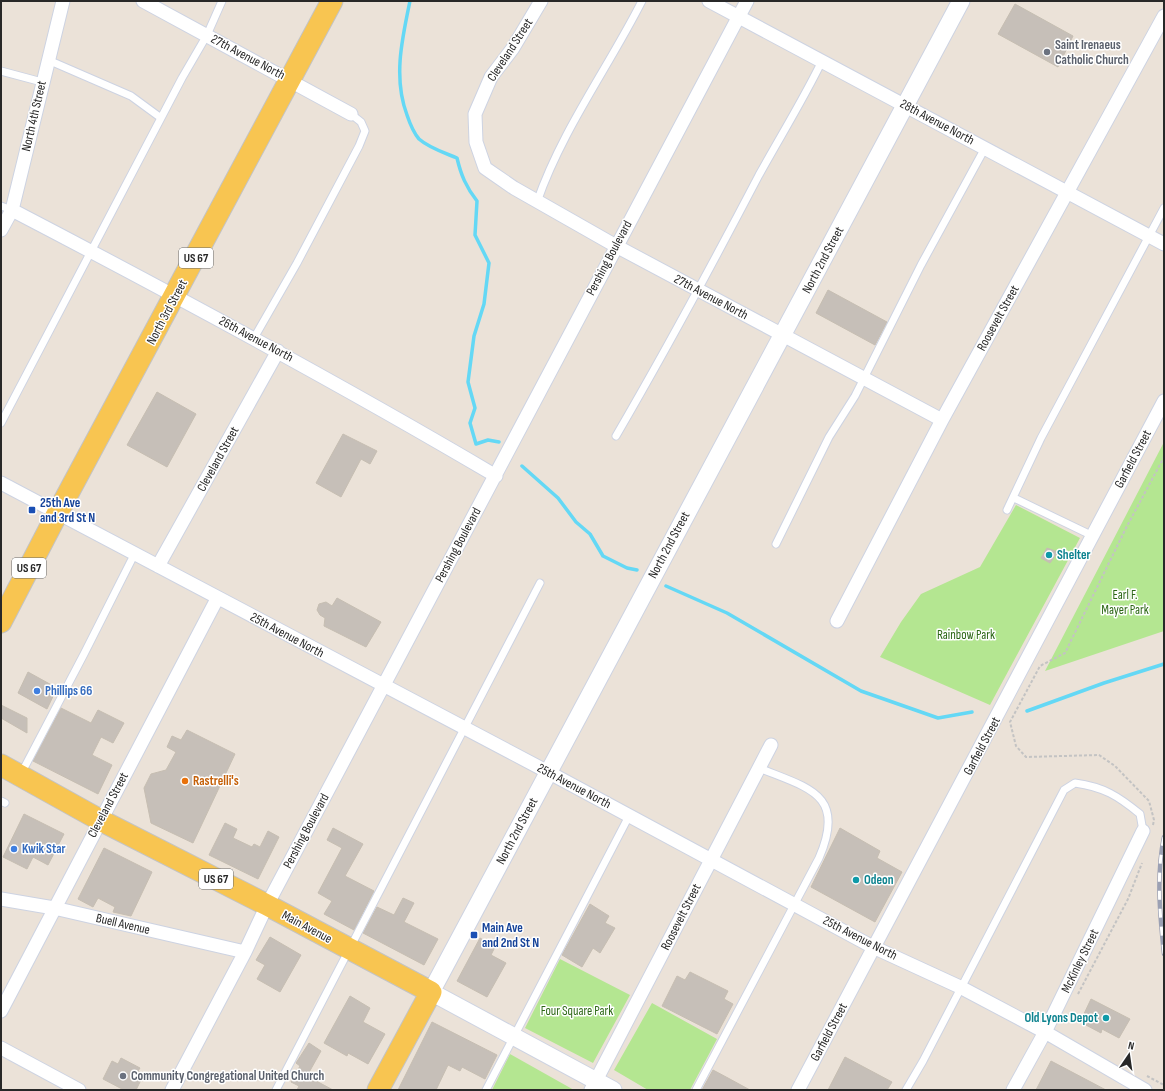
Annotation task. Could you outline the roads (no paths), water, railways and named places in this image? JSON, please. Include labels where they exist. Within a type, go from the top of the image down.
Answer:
[{"type":"main road","name":"North 3rd Street","points":[[1,622],[57,514],[332,1]]},
{"type":"main road","name":"Main Avenue","points":[[1,765],[100,820],[268,905],[431,992]]},
{"type":"main road","name":"North 2nd Street","points":[[378,1090],[431,992]]},
{"type":"street","name":"North 4th Street","points":[[1,230],[63,1]]},
{"type":"street","name":"27th Avenue North","points":[[143,1],[352,114]]},
{"type":"street","name":"Cleveland Street","points":[[485,168],[476,142],[475,114],[491,77],[513,48],[540,1]]},
{"type":"street","name":"28th Avenue North","points":[[709,1],[1164,244]]},
{"type":"street","name":"Pershing Boulevard","points":[[172,1090],[383,686],[496,476],[616,246],[747,1]]},
{"type":"street","name":"North 2nd Street","points":[[431,992],[961,1]]},
{"type":"street","name":"Roosevelt Street","points":[[837,621],[942,420],[1164,16]]},
{"type":"street","name":"27th Avenue North","points":[[485,168],[537,202],[616,246],[942,420]]},
{"type":"street","name":"26th Avenue North","points":[[6,208],[278,351],[387,411],[496,476]]},
{"type":"street","name":"Cleveland Street","points":[[158,566],[278,351]]},
{"type":"street","name":"Garfield Street","points":[[798,1090],[873,947],[1005,704],[1164,401]]},
{"type":"street","name":"25th Avenue North","points":[[1,483],[57,514],[135,553],[217,599],[548,772],[873,947],[960,987],[1045,1032],[1145,1090]]},
{"type":"street","name":"Cleveland Street","points":[[1,1011],[217,599]]},
{"type":"street","name":"Roosevelt Street","points":[[594,1086],[710,859],[771,745]]},
{"type":"street","name":"McKinley Street","points":[[1013,1090],[1045,1032],[1143,831]]},
{"type":"street","name":"Buell Avenue","points":[[1,899],[54,908],[245,952]]},
{"type":"street","name":"Main Avenue","points":[[431,992],[514,1037],[594,1086],[613,1090]]},
{"type":"street","points":[[1,1048],[79,1090]]},
{"type":"lane","points":[[1,423],[182,78],[207,35],[222,1]]},
{"type":"lane","points":[[537,202],[545,178],[558,151],[642,1]]},
{"type":"lane","points":[[48,60],[132,96],[162,118]]},
{"type":"lane","points":[[616,436],[698,290],[760,174],[807,92],[822,61]]},
{"type":"lane","points":[[1,72],[42,82]]},
{"type":"lane","points":[[254,338],[297,263],[359,146],[365,131],[361,122],[352,114]]},
{"type":"lane","points":[[776,544],[829,437],[855,396],[921,265],[985,148]]},
{"type":"lane","points":[[1007,510],[1014,498],[1041,438],[1164,208]]},
{"type":"lane","points":[[1014,498],[1092,536]]},
{"type":"lane","points":[[20,776],[135,553]]},
{"type":"lane","points":[[276,1090],[540,583]]},
{"type":"lane","points":[[696,1090],[828,839],[828,812],[816,794],[789,779],[759,768]]},
{"type":"lane","points":[[906,1090],[923,1061],[960,987],[1064,790],[1075,783],[1093,786],[1111,792],[1140,814],[1143,831]]},
{"type":"lane","points":[[486,1090],[629,816]]},
{"type":"waterway","points":[[410,1],[400,58],[400,87],[407,115],[413,131],[419,139],[432,148],[457,158],[464,181],[477,201],[475,235],[489,263],[484,304],[474,336],[468,382],[475,408],[470,423],[476,444],[488,440],[499,442]]},
{"type":"waterway","points":[[522,466],[558,498],[576,522],[590,534],[603,556],[627,568],[637,570]]},
{"type":"waterway","points":[[666,586],[727,613],[861,691],[938,718],[972,712]]},
{"type":"waterway","points":[[1027,711],[1104,683],[1164,664]]},
{"type":"railway","points":[[1164,837],[1159,881],[1164,954]]},
{"type":"place","name":"Saint Irenaeus Catholic Church","points":[[1047,52]]},
{"type":"place","name":"25th Ave and 3rd St N","points":[[32,510]]},
{"type":"place","name":"Shelter","points":[[1049,555]]},
{"type":"place","name":"Phillips 66","points":[[37,691]]},
{"type":"place","name":"Rastrelli's","points":[[185,781]]},
{"type":"place","name":"Kwik Star","points":[[14,849]]},
{"type":"place","name":"Odeon","points":[[856,880]]},
{"type":"place","name":"Main Ave and 2nd St N","points":[[474,935]]},
{"type":"place","name":"Old Lyons Depot","points":[[1106,1018]]},
{"type":"place","name":"Community Congregational United Church","points":[[123,1076]]},
{"type":"park label","name":"Earl F. Mayer Park","points":[[1125,602]]},
{"type":"park label","name":"Rainbow Park","points":[[966,635]]},
{"type":"park label","name":"Four Square Park","points":[[577,1011]]}]
